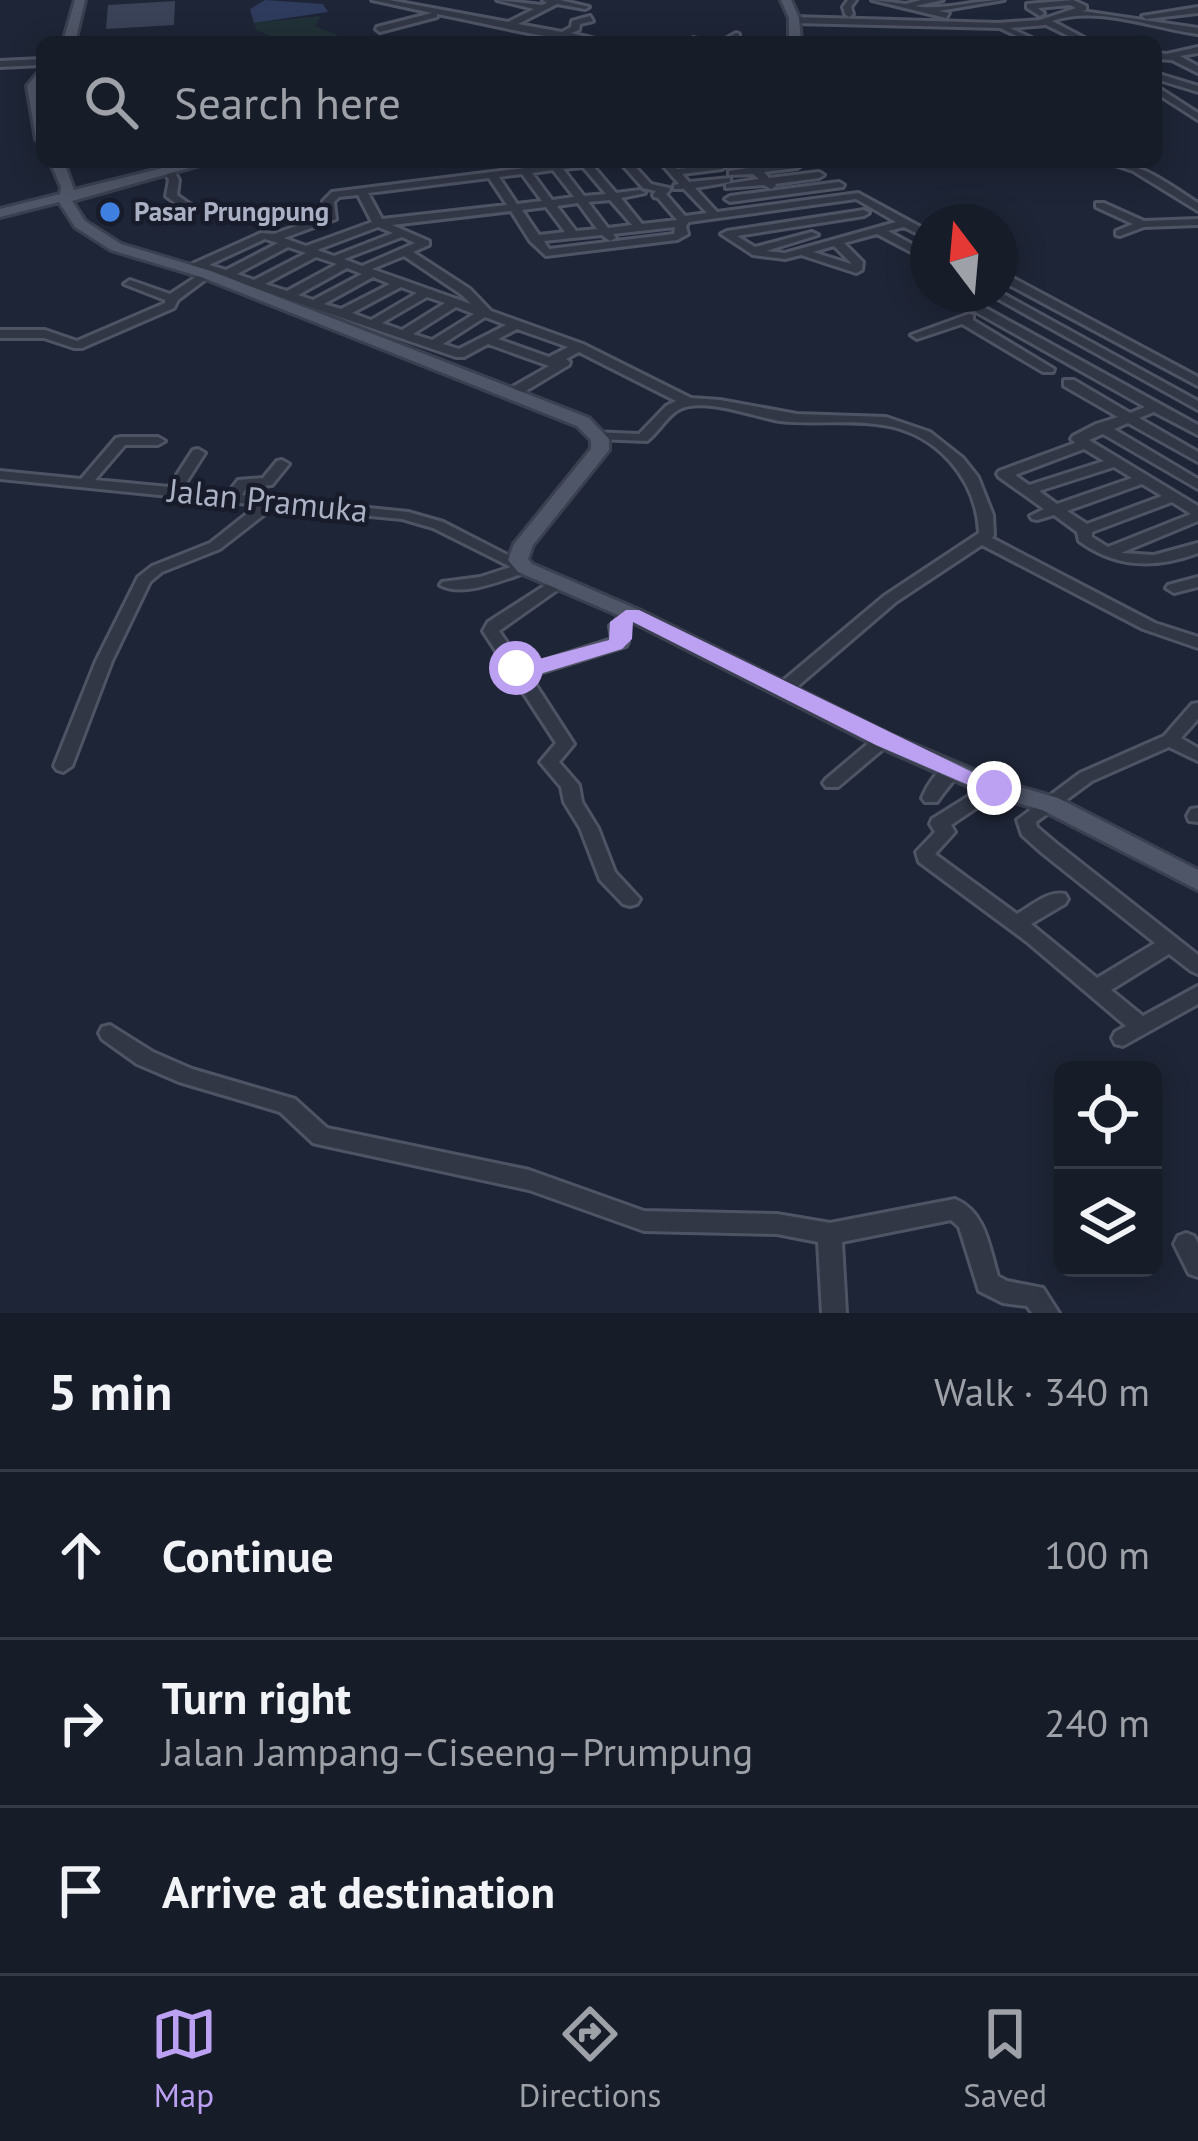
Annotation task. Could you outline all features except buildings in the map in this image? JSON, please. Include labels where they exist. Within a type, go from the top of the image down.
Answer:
[{"type":"main road","points":[[71,36],[80,0]]},
{"type":"main road","points":[[786,0],[795,36]]},
{"type":"main road","points":[[59,168],[75,218],[92,233],[132,253],[206,271],[572,416],[596,435],[600,450],[524,544],[518,560],[525,568],[632,614],[883,740],[994,788],[1050,804],[1198,881]]},
{"type":"main road","points":[[0,213],[180,168]]},
{"type":"street","points":[[376,0],[572,36]]},
{"type":"street","points":[[501,0],[585,7]]},
{"type":"street","points":[[849,14],[852,0]]},
{"type":"street","points":[[920,5],[939,0]]},
{"type":"street","points":[[1024,23],[1046,14],[1083,9],[1077,4],[1092,0]]},
{"type":"street","points":[[506,26],[544,4]]},
{"type":"street","points":[[820,7],[823,13],[849,14],[876,6],[920,5],[1004,15],[1053,36]]},
{"type":"street","points":[[920,5],[968,15],[1004,15],[1029,36]]},
{"type":"street","points":[[397,25],[376,15],[411,7]]},
{"type":"street","points":[[794,19],[1163,16],[1198,10]]},
{"type":"street","points":[[380,29],[441,14]]},
{"type":"street","points":[[1046,14],[1079,36]]},
{"type":"street","points":[[1117,16],[1174,33],[1198,32]]},
{"type":"street","points":[[562,34],[576,28],[574,23],[590,19]]},
{"type":"street","points":[[1162,56],[1198,50]]},
{"type":"street","points":[[1162,56],[1198,73]]},
{"type":"street","points":[[0,64],[36,62]]},
{"type":"street","points":[[1162,68],[1176,74],[1162,80]]},
{"type":"street","points":[[1181,79],[1198,73]]},
{"type":"street","points":[[1162,82],[1198,89]]},
{"type":"street","points":[[1162,84],[1198,117]]},
{"type":"street","points":[[206,271],[332,217],[328,203],[333,196],[538,168]]},
{"type":"street","points":[[558,168],[615,246]]},
{"type":"street","points":[[590,168],[638,226]]},
{"type":"street","points":[[492,175],[534,239],[550,254],[680,236],[680,223],[633,168]]},
{"type":"street","points":[[671,168],[715,216]]},
{"type":"street","points":[[675,168],[767,182],[819,168]]},
{"type":"street","points":[[754,168],[792,207],[793,223]]},
{"type":"street","points":[[1133,168],[1198,208]]},
{"type":"street","points":[[169,171],[174,180],[171,196],[187,207]]},
{"type":"street","points":[[525,171],[573,235]]},
{"type":"street","points":[[698,197],[728,178]]},
{"type":"street","points":[[254,284],[311,251],[378,223],[411,225],[728,178],[778,193],[838,186],[879,231],[910,247]]},
{"type":"street","points":[[457,179],[496,232]]},
{"type":"street","points":[[426,183],[462,235]]},
{"type":"street","points":[[314,304],[371,268],[425,242],[393,187]]},
{"type":"street","points":[[361,191],[378,223]]},
{"type":"street","points":[[534,239],[848,197]]},
{"type":"street","points":[[1100,205],[1142,224]]},
{"type":"street","points":[[680,223],[792,207],[859,209],[910,227]]},
{"type":"street","points":[[859,209],[727,235],[752,250],[785,256],[905,224]]},
{"type":"street","points":[[821,219],[855,238]]},
{"type":"street","points":[[1120,233],[1142,224],[1198,222]]},
{"type":"street","points":[[793,223],[850,256],[857,262],[856,270],[802,252]]},
{"type":"street","points":[[288,295],[411,225]]},
{"type":"street","points":[[755,231],[777,244]]},
{"type":"street","points":[[752,250],[812,235]]},
{"type":"street","points":[[0,334],[45,334],[83,344],[170,305],[172,298],[206,271],[258,236],[402,279],[433,271]]},
{"type":"street","points":[[406,252],[466,292],[485,312]]},
{"type":"street","points":[[371,268],[400,283],[582,348],[690,403],[801,419],[890,422],[920,433],[954,457],[978,485],[989,513],[989,530],[890,598],[785,688]]},
{"type":"street","points":[[206,271],[463,355],[517,324]]},
{"type":"street","points":[[342,314],[400,283]]},
{"type":"street","points":[[130,284],[172,298]]},
{"type":"street","points":[[1018,285],[1198,382]]},
{"type":"street","points":[[372,324],[427,292]]},
{"type":"street","points":[[403,334],[456,302]]},
{"type":"street","points":[[992,338],[923,333],[1050,302]]},
{"type":"street","points":[[1018,306],[1195,401]]},
{"type":"street","points":[[433,345],[485,312]]},
{"type":"street","points":[[986,312],[1198,431]]},
{"type":"street","points":[[964,320],[1042,371],[1130,346]]},
{"type":"street","points":[[488,340],[550,362],[582,348]]},
{"type":"street","points":[[514,392],[582,348]]},
{"type":"street","points":[[1096,374],[1062,386],[1198,458]]},
{"type":"street","points":[[1085,530],[1006,477],[1005,471],[1128,417],[1195,401]]},
{"type":"street","points":[[596,435],[646,437],[668,411],[690,403]]},
{"type":"street","points":[[1101,427],[1198,487]]},
{"type":"street","points":[[86,482],[121,441],[158,441]]},
{"type":"street","points":[[1080,441],[1198,514]]},
{"type":"street","points":[[174,490],[198,453]]},
{"type":"street","points":[[1028,490],[1114,462]]},
{"type":"street","points":[[233,497],[243,483],[267,482],[282,464]]},
{"type":"street","name":"Jalan Pramuka","points":[[0,475],[403,514],[438,525],[525,568]]},
{"type":"street","points":[[1037,516],[1144,479]]},
{"type":"street","points":[[1085,530],[1198,487]]},
{"type":"street","points":[[63,766],[142,580],[157,569],[215,546],[272,500]]},
{"type":"street","points":[[1106,553],[1198,514]]},
{"type":"street","points":[[1085,530],[1084,538],[1106,553],[1163,562],[1198,548]]},
{"type":"street","points":[[982,539],[1138,621],[1193,636]]},
{"type":"street","points":[[448,585],[525,568]]},
{"type":"street","points":[[1174,588],[1198,582]]},
{"type":"street","points":[[558,583],[491,631],[566,744],[549,763],[570,785],[602,866],[630,899]]},
{"type":"street","points":[[520,674],[620,642],[618,626],[632,614]]},
{"type":"street","points":[[1198,708],[1170,740],[1103,767],[1026,820],[1030,830],[1198,966]]},
{"type":"street","points":[[832,783],[883,740]]},
{"type":"street","points":[[1170,740],[1198,755]]},
{"type":"street","points":[[931,798],[953,769]]},
{"type":"street","points":[[994,788],[939,824],[946,832],[925,852],[926,857],[1096,989],[1132,1032],[1198,994]]},
{"type":"street","points":[[1016,924],[1058,899]]},
{"type":"street","points":[[1096,989],[1170,944]]},
{"type":"street","points":[[110,1033],[145,1058],[187,1076],[287,1106],[321,1136],[529,1180],[644,1221],[777,1224],[830,1234],[928,1212],[960,1211],[988,1283],[1003,1292],[1034,1296],[1047,1313]]},
{"type":"street","points":[[830,1234],[834,1313]]},
{"type":"shaded area","points":[[321,16],[315,26],[339,36],[270,36],[256,30],[254,23]]},
{"type":"water","points":[[265,0],[323,4],[328,12],[254,23],[250,9]]},
{"type":"place","name":"Pasar Prungpung","points":[[110,212]]},
{"type":"route","points":[[516,668],[520,674],[616,644],[622,639],[620,622],[632,614],[883,740],[994,788]]}]
